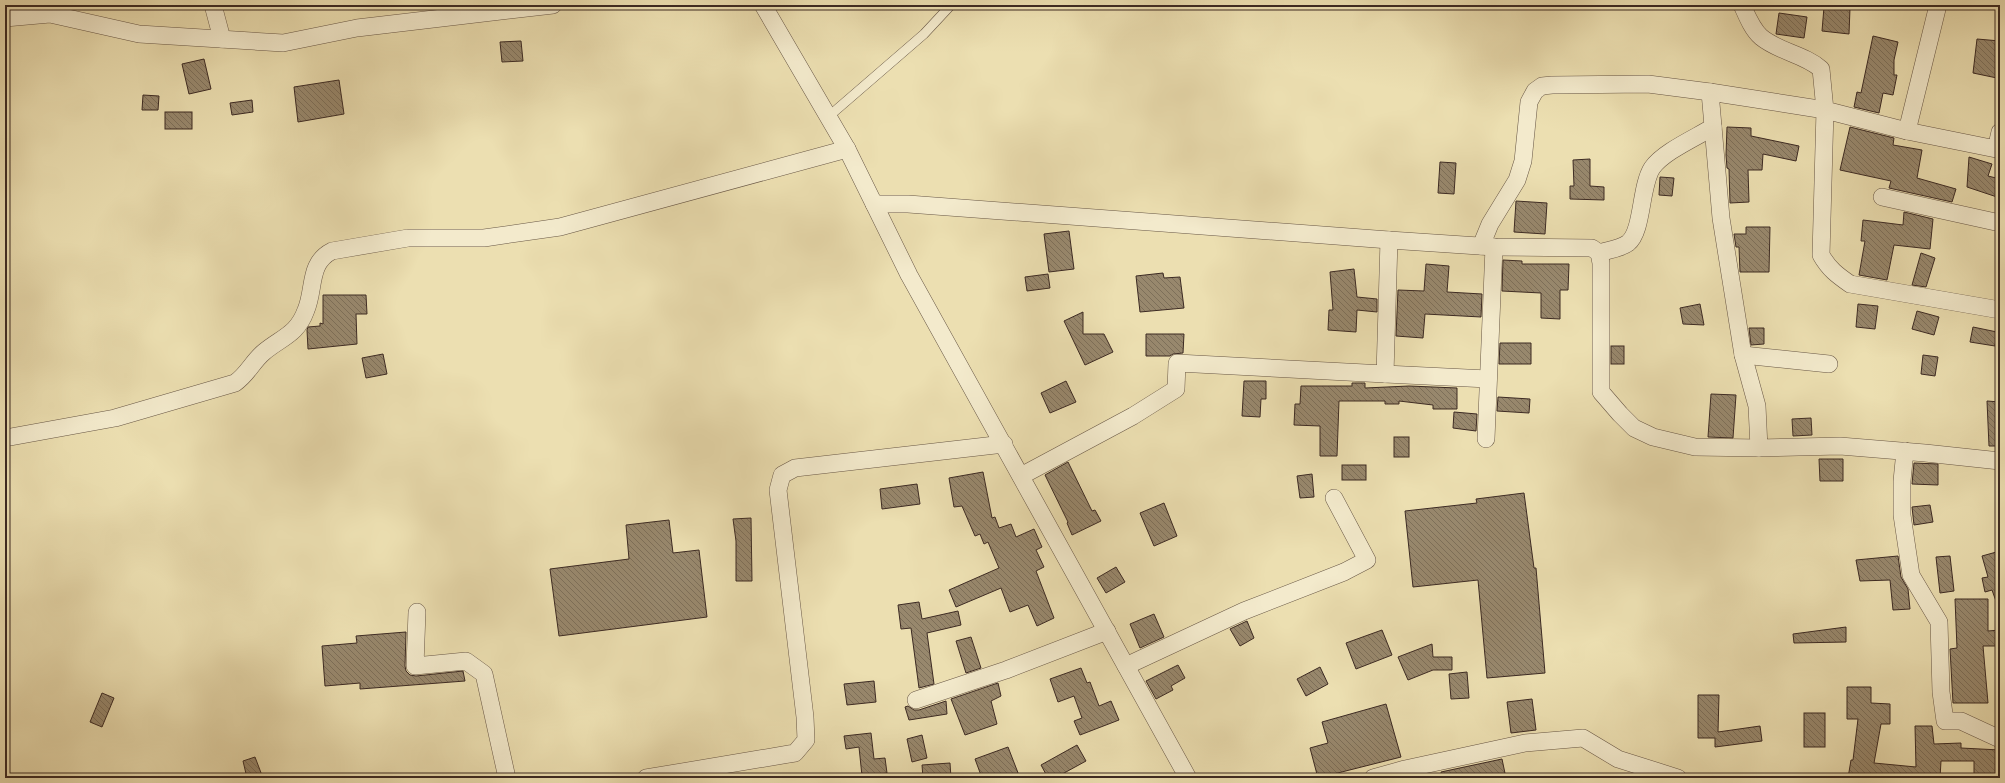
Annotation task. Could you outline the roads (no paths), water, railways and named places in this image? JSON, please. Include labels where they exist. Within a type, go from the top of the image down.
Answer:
[{"type":"street","points":[[213,5],[222,39]]},
{"type":"street","points":[[5,18],[50,14],[139,34],[283,43],[357,28],[500,8],[553,5]]},
{"type":"street","points":[[763,5],[848,149],[909,275],[1188,778]]},
{"type":"street","points":[[1742,5],[1749,21],[1761,36],[1778,47],[1814,62],[1821,69],[1825,110],[1821,255],[1828,267],[1850,284],[2000,310]]},
{"type":"street","points":[[1907,131],[1938,5]]},
{"type":"street","points":[[1486,439],[1488,379],[1487,246],[1493,218],[1517,180],[1523,160],[1530,102],[1535,90],[1542,86],[1648,84],[1710,92],[1825,110],[1907,131],[1998,150],[2000,132]]},
{"type":"street","points":[[1710,92],[1721,218],[1743,355],[1757,406],[1759,448]]},
{"type":"street","points":[[1599,253],[1628,243],[1636,232],[1646,181],[1652,168],[1663,157],[1713,128]]},
{"type":"street","points":[[5,438],[115,418],[235,383],[245,376],[254,362],[264,352],[284,339],[302,319],[307,308],[318,262],[323,255],[332,251],[408,238],[484,238],[560,227],[848,149]]},
{"type":"street","points":[[1882,197],[2000,224]]},
{"type":"street","points":[[874,204],[908,204],[1389,240],[1487,246],[1592,248],[1599,253],[1602,263],[1601,392],[1634,428],[1653,437],[1695,447],[1759,448],[1840,446],[2000,461]]},
{"type":"street","points":[[1385,374],[1389,240]]},
{"type":"street","points":[[1743,355],[1829,364]]},
{"type":"street","points":[[1021,476],[1133,416],[1176,389],[1177,363],[1488,379]]},
{"type":"street","points":[[646,778],[795,753],[806,740],[805,717],[778,490],[782,475],[795,468],[1004,444]]},
{"type":"street","points":[[1905,451],[1902,481],[1902,515],[1912,575],[1939,622],[1941,692],[1945,721],[1961,721],[2000,739]]},
{"type":"street","points":[[1126,666],[1244,611],[1344,572],[1367,560],[1334,498]]},
{"type":"street","points":[[417,612],[415,666],[466,662],[484,674],[507,778]]},
{"type":"street","points":[[916,700],[1006,670],[1107,631]]},
{"type":"street","points":[[1373,778],[1405,769],[1525,743],[1583,738],[1618,760],[1678,778]]},
{"type":"lane","points":[[828,117],[924,34],[951,5]]}]
